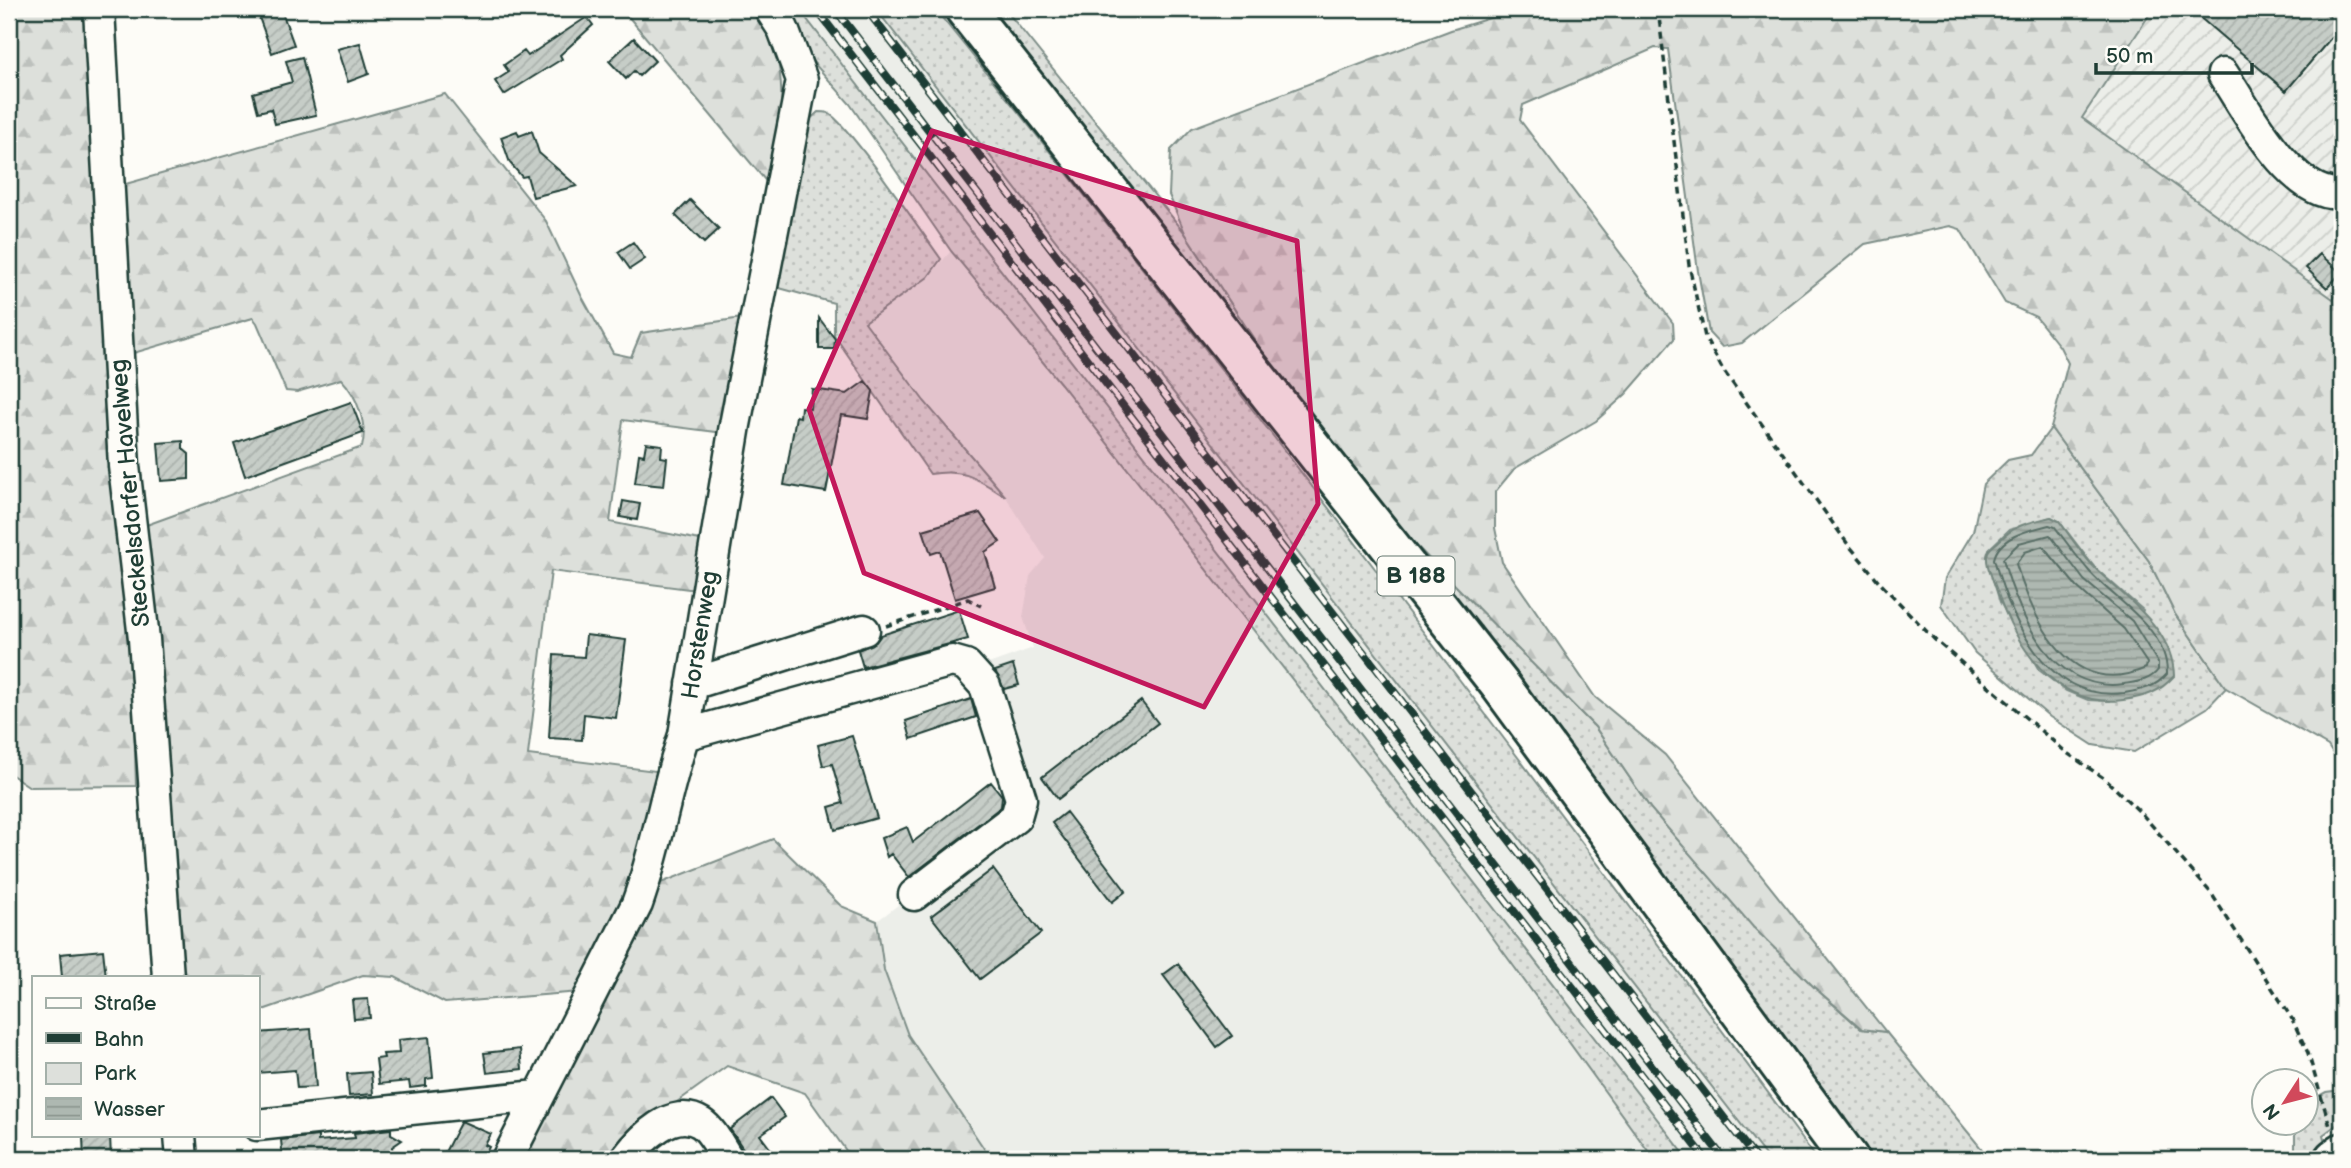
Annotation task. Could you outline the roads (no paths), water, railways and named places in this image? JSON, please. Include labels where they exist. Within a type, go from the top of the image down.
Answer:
[{"type":"main road","name":"B 188","points":[[965,9],[1484,664],[1849,1159]]},
{"type":"street","name":"Steckelsdorfer Havelweg","points":[[99,9],[124,466],[144,639],[168,976]]},
{"type":"street","name":"Horstenweg","points":[[507,1159],[637,904],[650,869],[668,781],[684,735],[735,425],[802,80],[783,29],[770,9]]},
{"type":"street","points":[[2223,74],[2280,158],[2316,189],[2342,193]]},
{"type":"street","points":[[692,684],[864,630]]},
{"type":"street","points":[[684,735],[952,662],[966,665],[985,685],[1021,799],[1016,817],[914,895]]},
{"type":"street","points":[[259,1125],[537,1096]]},
{"type":"street","points":[[626,1159],[649,1133],[670,1121],[690,1119],[702,1124],[728,1159]]},
{"type":"street","points":[[180,1136],[182,1159]]},
{"type":"water","points":[[2051,517],[2059,521],[2096,569],[2146,616],[2166,643],[2174,676],[2157,690],[2145,696],[2123,700],[2099,700],[2077,694],[2058,684],[2026,651],[2004,610],[1989,570],[1987,556],[1990,549],[2011,531]]},
{"type":"railway","points":[[816,9],[1706,1159]]},
{"type":"railway","points":[[835,9],[1724,1159]]},
{"type":"railway","points":[[866,9],[1756,1159]]}]
